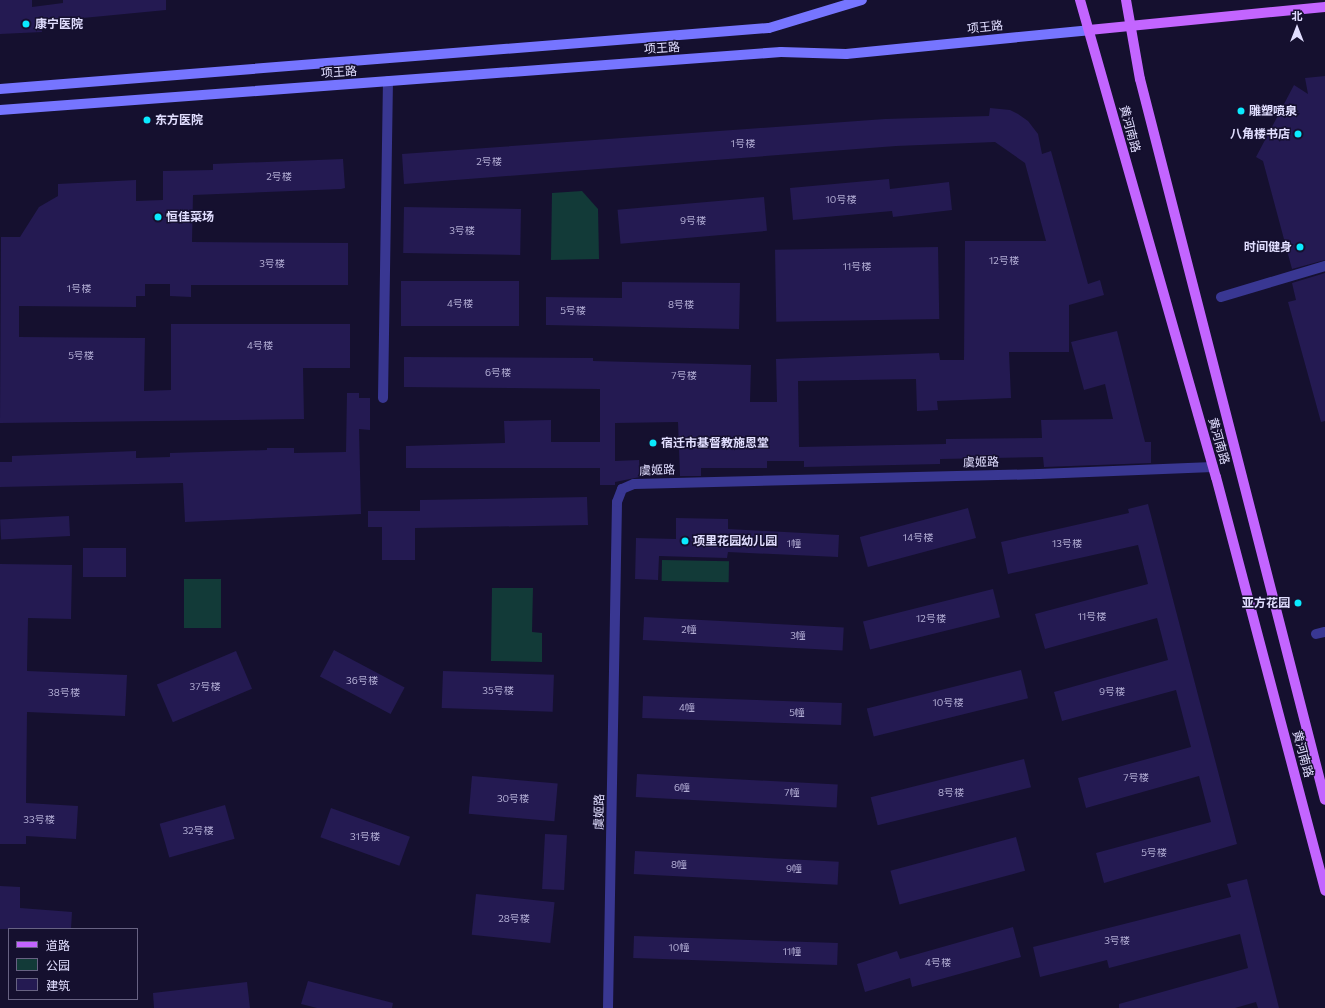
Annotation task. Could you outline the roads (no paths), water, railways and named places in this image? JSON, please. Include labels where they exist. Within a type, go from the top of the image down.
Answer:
[{"type":"main road","name":"项王路","points":[[0,89],[769,28],[862,0]]},
{"type":"main road","name":"黄河南路","points":[[1080,0],[1213,467],[1325,891]]},
{"type":"main road","name":"黄河南路","points":[[1126,0],[1144,95],[1325,800]]},
{"type":"main road","name":"项王路","points":[[0,110],[781,52],[846,54],[1325,8]]},
{"type":"street","points":[[383,398],[388,81]]},
{"type":"street","points":[[1221,297],[1325,266]]},
{"type":"street","name":"虞姬路","points":[[608,1008],[617,502],[622,489],[634,484],[1047,474],[1213,467]]},
{"type":"place","name":"康宁医院","points":[[26,24]]},
{"type":"place","name":"雕塑喷泉","points":[[1241,111]]},
{"type":"place","name":"东方医院","points":[[147,120]]},
{"type":"place","name":"八角楼书店","points":[[1298,134]]},
{"type":"place","name":"恒佳菜场","points":[[158,217]]},
{"type":"place","name":"时间健身","points":[[1300,247]]},
{"type":"place","name":"宿迁市基督教施恩堂","points":[[653,443]]},
{"type":"place","name":"项里花园幼儿园","points":[[685,541]]},
{"type":"place","name":"亚方花园","points":[[1298,603]]}]
